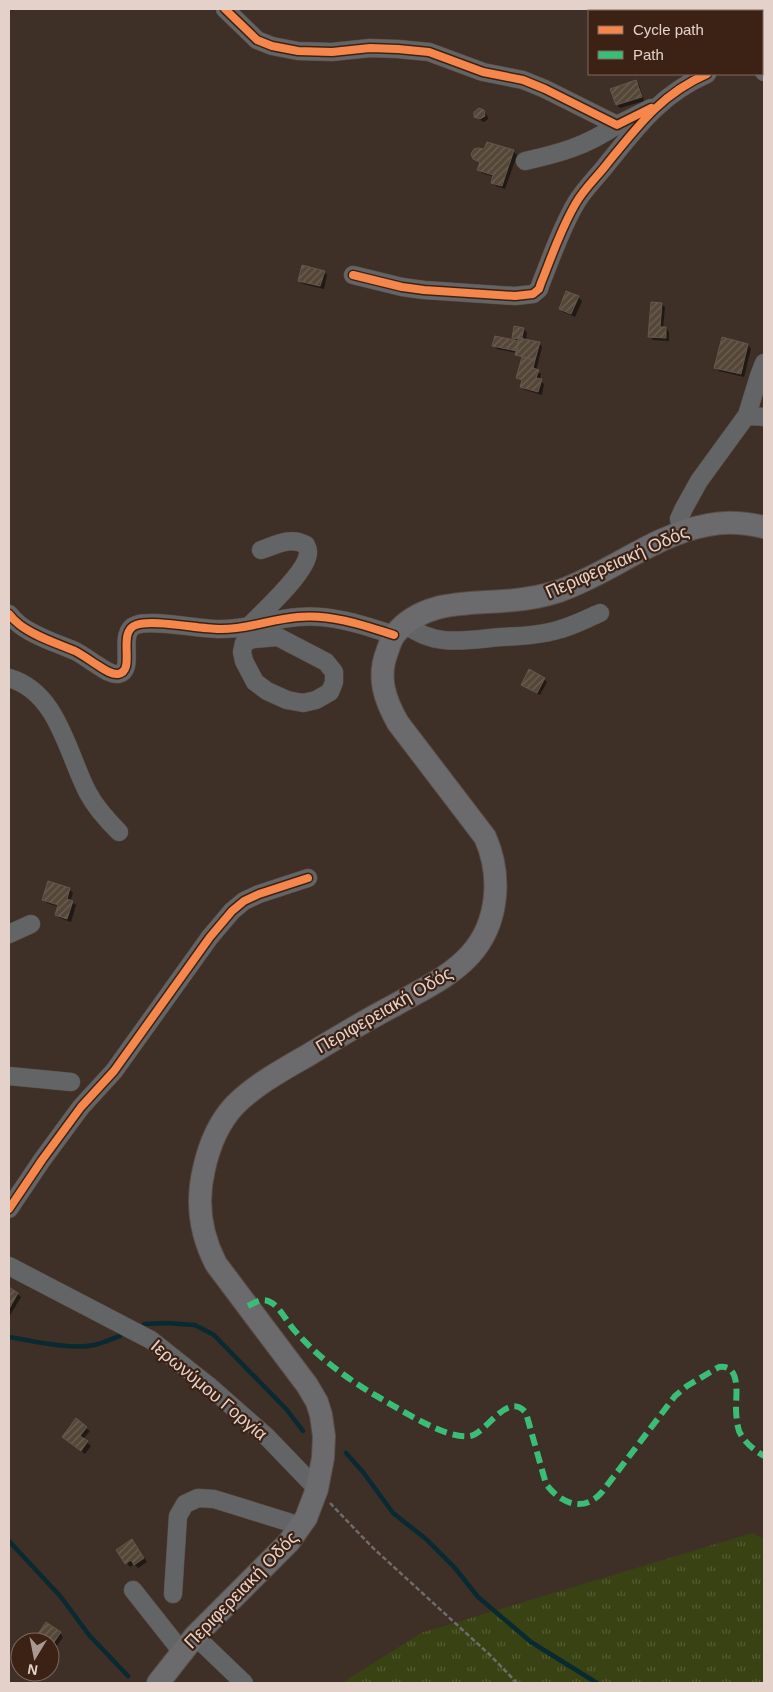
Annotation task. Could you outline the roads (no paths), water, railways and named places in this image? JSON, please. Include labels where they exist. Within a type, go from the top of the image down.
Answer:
[{"type":"main road","name":"Περιφερειακή Οδός","points":[[158,1683],[188,1644],[289,1542],[302,1526],[312,1506],[323,1458],[324,1436],[317,1402],[307,1385],[216,1264],[208,1245],[201,1220],[200,1194],[202,1175],[211,1146],[223,1122],[240,1101],[294,1062],[446,975],[470,954],[485,933],[491,919],[495,878],[492,856],[485,838],[398,723],[384,693],[383,666],[400,630],[425,611],[453,604],[522,599],[557,591],[591,578],[643,549],[682,532],[709,524],[736,523],[764,527]]},
{"type":"street","points":[[225,9],[257,40],[272,46],[298,51],[332,52],[370,48],[398,48],[429,52],[483,72],[523,80],[617,124]]},
{"type":"street","points":[[525,161],[586,144],[617,124],[658,104],[674,92],[705,75]]},
{"type":"street","points":[[353,275],[402,287],[446,292],[515,296],[533,294],[542,283],[562,230],[576,202],[658,104]]},
{"type":"street","points":[[682,532],[679,519],[699,481],[756,416],[758,376],[764,363]]},
{"type":"street","points":[[249,626],[292,581],[304,565],[309,554],[306,545],[300,541],[293,540],[261,550]]},
{"type":"street","points":[[9,614],[19,625],[33,633],[77,652],[103,669],[117,674],[126,668],[127,635],[132,626],[137,624],[237,629],[275,620],[316,616],[414,632],[427,637],[458,642],[542,634],[562,629],[600,612]]},
{"type":"street","points":[[275,620],[278,637]]},
{"type":"street","points":[[278,637],[326,662],[334,672],[334,682],[330,692],[316,700],[303,703],[287,700],[267,691],[255,682],[244,661],[242,652],[244,642],[253,639],[278,637]]},
{"type":"street","points":[[9,678],[28,686],[44,701],[55,720],[88,794],[103,816],[119,832]]},
{"type":"street","points":[[9,1209],[81,1107],[114,1071],[210,937],[232,911],[244,901],[259,894],[308,878]]},
{"type":"street","points":[[9,934],[31,924]]},
{"type":"street","points":[[9,1076],[71,1082]]},
{"type":"street","name":"Ιερωνύμου Γοργία","points":[[9,1266],[151,1340],[253,1424],[317,1489]]},
{"type":"street","points":[[173,1594],[178,1516],[185,1504],[198,1498],[214,1499],[302,1526]]},
{"type":"street","points":[[133,1590],[188,1644],[244,1683]]},
{"type":"waterway","points":[[144,1324],[195,1325],[214,1335],[287,1410],[303,1431]]},
{"type":"waterway","points":[[9,1337],[52,1344],[85,1346],[94,1345],[120,1336]]},
{"type":"waterway","points":[[346,1453],[363,1472],[393,1513],[426,1539],[455,1568],[478,1597],[531,1642],[597,1683]]},
{"type":"waterway","points":[[9,1541],[61,1597],[89,1635],[128,1676]]}]
